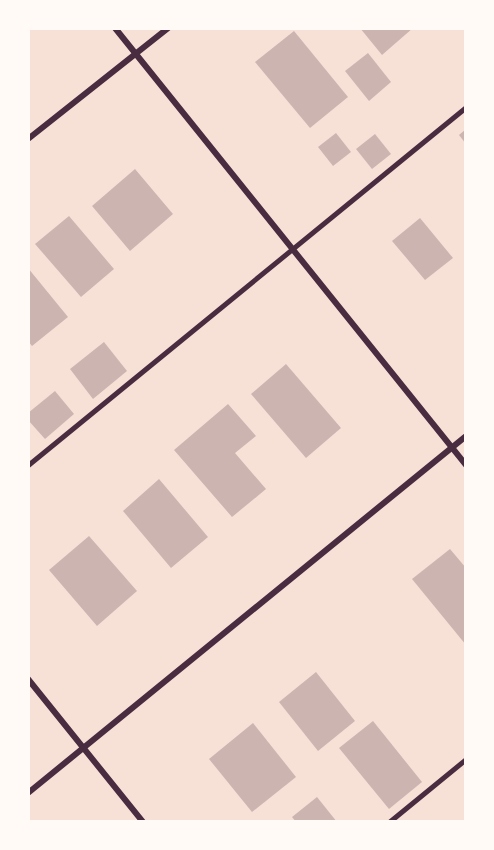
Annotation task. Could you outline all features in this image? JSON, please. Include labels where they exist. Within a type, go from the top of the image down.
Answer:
[{"type":"street","points":[[115,28],[465,465]]},
{"type":"street","points":[[28,139],[168,28]]},
{"type":"street","points":[[28,793],[465,436]]},
{"type":"street","points":[[28,678],[143,822]]},
{"type":"lane","points":[[28,465],[465,107]]},
{"type":"lane","points":[[389,822],[465,759]]},
{"type":"building","points":[[360,28],[413,28],[382,55]]},
{"type":"building","points":[[294,31],[348,97],[310,128],[255,62]]},
{"type":"building","points":[[368,53],[391,82],[369,101],[345,71]]},
{"type":"building","points":[[466,129],[466,144],[459,135]]},
{"type":"building","points":[[336,133],[351,152],[333,166],[318,147]]},
{"type":"building","points":[[375,134],[391,154],[372,169],[356,149]]},
{"type":"building","points":[[135,169],[173,214],[130,251],[92,206]]},
{"type":"building","points":[[69,216],[114,269],[81,297],[35,244]]},
{"type":"building","points":[[420,218],[453,258],[425,280],[392,241]]},
{"type":"building","points":[[28,268],[68,317],[32,346],[28,341]]},
{"type":"building","points":[[104,342],[127,371],[93,399],[70,369]]},
{"type":"building","points":[[286,364],[341,428],[306,458],[251,394]]},
{"type":"building","points":[[55,391],[74,414],[45,439],[28,420],[28,413]]},
{"type":"building","points":[[228,404],[256,436],[235,453],[266,489],[232,517],[174,450]]},
{"type":"building","points":[[159,479],[208,537],[171,568],[123,511]]},
{"type":"building","points":[[89,536],[137,591],[97,626],[49,570]]},
{"type":"building","points":[[450,549],[466,568],[466,645],[412,579]]},
{"type":"building","points":[[316,672],[355,721],[318,751],[279,702]]},
{"type":"building","points":[[373,721],[422,782],[389,809],[339,748]]},
{"type":"building","points":[[253,723],[296,777],[252,812],[209,759]]},
{"type":"building","points":[[317,797],[337,822],[296,822],[292,817]]}]
